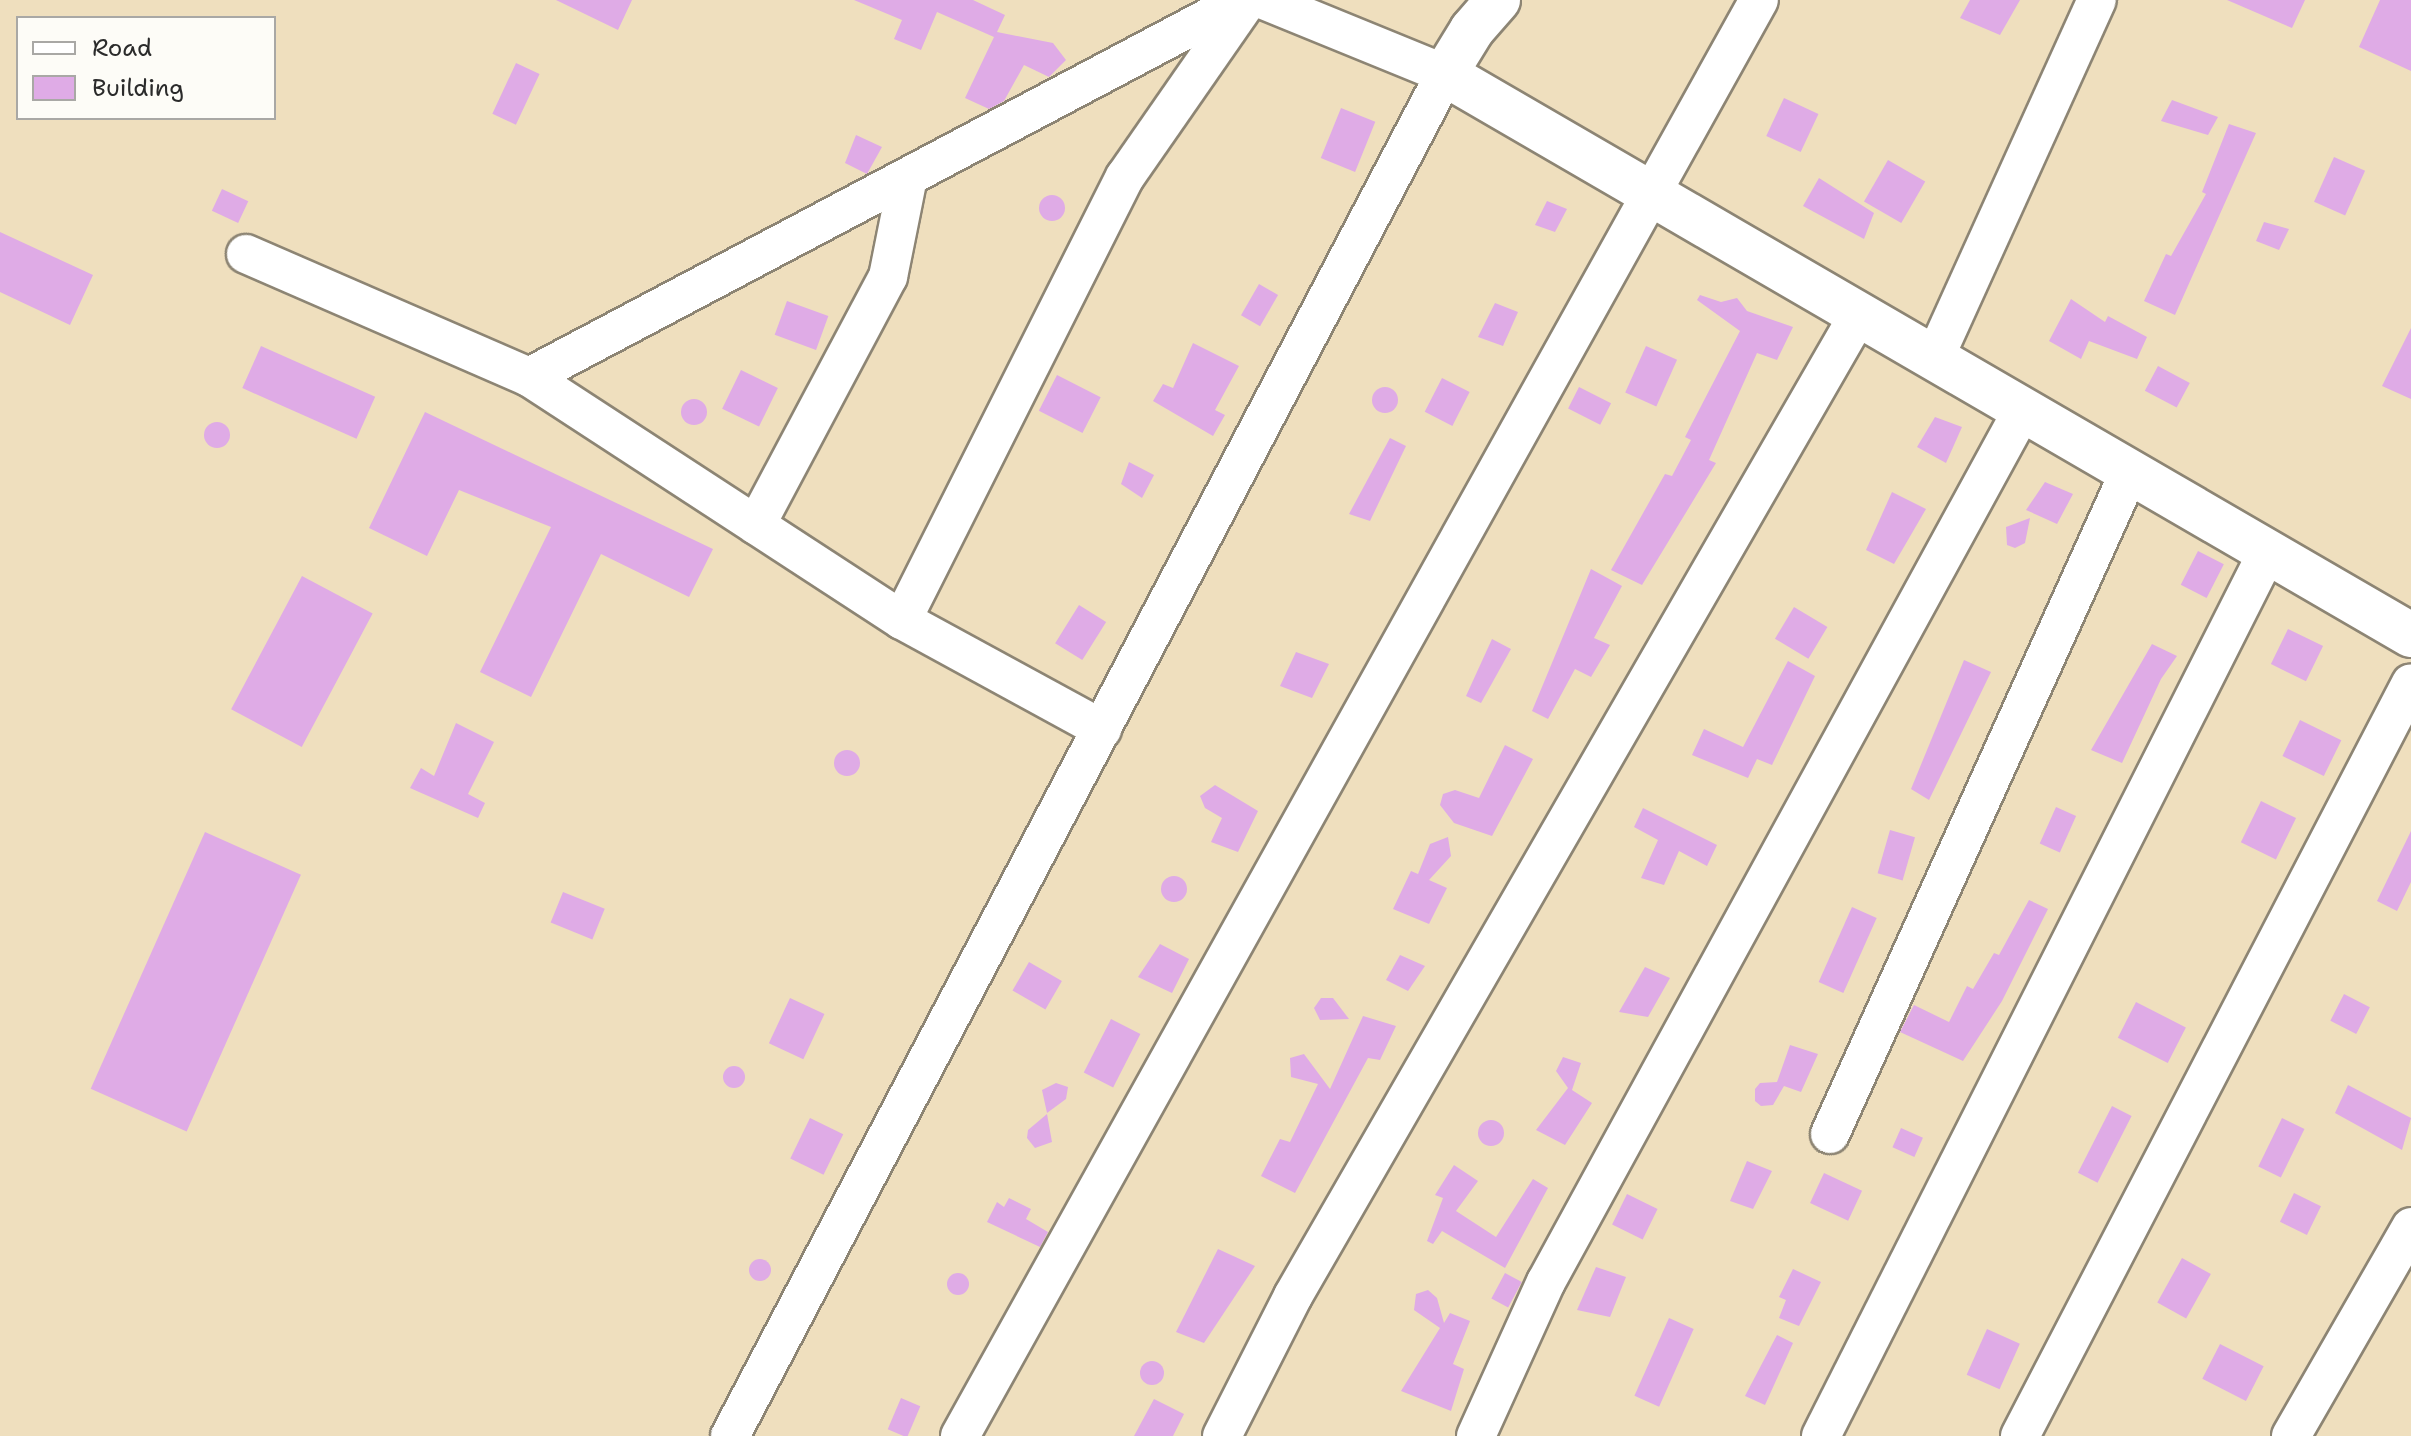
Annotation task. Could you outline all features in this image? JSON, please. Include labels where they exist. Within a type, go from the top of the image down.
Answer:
[{"type":"main road","points":[[1498,0],[1472,30],[1445,74],[2267,553],[2408,624]]},
{"type":"street","points":[[529,377],[1245,0]]},
{"type":"street","points":[[902,620],[1125,177],[1245,0]]},
{"type":"street","points":[[730,1436],[1445,74],[1264,0]]},
{"type":"street","points":[[960,1436],[1759,0]]},
{"type":"street","points":[[1934,359],[2097,0]]},
{"type":"street","points":[[756,525],[888,277],[908,177]]},
{"type":"street","points":[[246,254],[529,377],[902,620],[1102,729]]},
{"type":"street","points":[[1222,1436],[1301,1283],[1858,316]]},
{"type":"street","points":[[1476,1436],[1546,1282],[2022,411]]},
{"type":"street","points":[[1830,1134],[2129,473]]},
{"type":"street","points":[[1821,1436],[2267,553]]},
{"type":"street","points":[[2020,1436],[2411,683]]},
{"type":"street","points":[[2291,1436],[2411,1227]]},
{"type":"building","points":[[556,0],[632,0],[618,30]]},
{"type":"building","points":[[854,0],[973,0],[1005,15],[997,32],[1053,43],[1066,60],[1049,77],[1024,65],[1004,101],[989,109],[965,98],[994,37],[937,12],[921,50],[894,39],[902,20]]},
{"type":"building","points":[[1970,0],[2020,0],[2000,35],[1960,18]]},
{"type":"building","points":[[2227,0],[2305,0],[2292,28]]},
{"type":"building","points":[[2380,0],[2411,0],[2411,71],[2359,47]]},
{"type":"building","points":[[516,63],[540,74],[516,125],[492,114]]},
{"type":"building","points":[[1784,98],[1818,114],[1801,152],[1766,136]]},
{"type":"building","points":[[2172,100],[2218,117],[2208,135],[2161,121]]},
{"type":"building","points":[[1341,108],[1375,122],[1355,172],[1321,158]]},
{"type":"building","points":[[2229,124],[2256,133],[2175,315],[2144,301],[2166,254],[2171,256],[2206,194],[2202,192]]},
{"type":"building","points":[[856,135],[882,147],[867,174],[845,163]]},
{"type":"building","points":[[2334,157],[2365,171],[2345,216],[2314,202]]},
{"type":"building","points":[[1888,160],[1925,182],[1901,223],[1864,202]]},
{"type":"building","points":[[1819,178],[1874,213],[1864,239],[1803,206]]},
{"type":"building","points":[[222,189],[248,201],[238,223],[212,211]]},
{"type":"building","points":[[1052,195],[1061,199],[1065,208],[1061,217],[1052,221],[1043,217],[1039,208],[1043,199]]},
{"type":"building","points":[[1547,201],[1567,209],[1555,232],[1535,225]]},
{"type":"building","points":[[2264,222],[2289,229],[2279,250],[2256,241]]},
{"type":"building","points":[[0,232],[93,275],[70,325],[0,292]]},
{"type":"building","points":[[1259,284],[1278,295],[1260,326],[1241,315]]},
{"type":"building","points":[[1700,295],[1721,302],[1737,298],[1747,311],[1793,327],[1777,360],[1757,353],[1709,460],[1716,463],[1642,585],[1611,570],[1665,474],[1672,476],[1691,440],[1685,437],[1740,331],[1697,300]]},
{"type":"building","points":[[2071,299],[2105,322],[2108,316],[2147,337],[2137,359],[2089,341],[2081,359],[2049,341]]},
{"type":"building","points":[[787,301],[828,316],[816,350],[775,335]]},
{"type":"building","points":[[1495,303],[1518,312],[1503,346],[1478,337]]},
{"type":"building","points":[[2411,328],[2411,399],[2382,386]]},
{"type":"building","points":[[1193,343],[1239,366],[1215,410],[1225,415],[1213,436],[1153,401],[1163,384],[1173,388]]},
{"type":"building","points":[[261,346],[375,397],[356,439],[242,388]]},
{"type":"building","points":[[1646,346],[1677,360],[1656,406],[1625,393]]},
{"type":"building","points":[[2158,366],[2190,383],[2177,408],[2145,391]]},
{"type":"building","points":[[741,370],[778,388],[759,427],[722,409]]},
{"type":"building","points":[[1057,375],[1101,397],[1082,433],[1039,411]]},
{"type":"building","points":[[1442,378],[1470,392],[1452,426],[1425,412]]},
{"type":"building","points":[[1385,387],[1394,391],[1398,400],[1394,409],[1385,413],[1376,409],[1372,400],[1376,391]]},
{"type":"building","points":[[1579,387],[1611,403],[1600,425],[1568,408]]},
{"type":"building","points":[[694,399],[703,403],[707,412],[703,421],[694,425],[685,421],[681,412],[685,403]]},
{"type":"building","points":[[425,412],[713,549],[689,597],[601,554],[531,697],[480,672],[551,527],[459,490],[427,556],[369,528]]},
{"type":"building","points":[[1935,417],[1962,427],[1946,463],[1917,447]]},
{"type":"building","points":[[217,422],[226,426],[230,435],[226,444],[217,448],[208,444],[204,435],[208,426]]},
{"type":"building","points":[[1390,438],[1406,446],[1370,521],[1349,514]]},
{"type":"building","points":[[1129,462],[1154,475],[1142,498],[1121,484]]},
{"type":"building","points":[[2045,482],[2073,494],[2057,524],[2026,510]]},
{"type":"building","points":[[1892,492],[1926,509],[1894,564],[1866,550]]},
{"type":"building","points":[[2030,518],[2025,543],[2015,548],[2007,545],[2006,527]]},
{"type":"building","points":[[2198,551],[2224,564],[2207,598],[2181,585]]},
{"type":"building","points":[[1591,569],[1622,586],[1594,638],[1610,645],[1591,677],[1575,669],[1548,719],[1532,711]]},
{"type":"building","points":[[302,576],[373,614],[302,747],[231,709]]},
{"type":"building","points":[[1079,605],[1106,622],[1082,660],[1055,643]]},
{"type":"building","points":[[1794,607],[1827,627],[1808,659],[1775,639]]},
{"type":"building","points":[[2288,629],[2323,646],[2306,681],[2271,664]]},
{"type":"building","points":[[1492,639],[1511,649],[1481,703],[1466,696]]},
{"type":"building","points":[[2152,644],[2177,656],[2161,679],[2122,763],[2091,750]]},
{"type":"building","points":[[1296,652],[1329,664],[1312,698],[1280,686]]},
{"type":"building","points":[[1964,660],[1991,672],[1929,800],[1911,789]]},
{"type":"building","points":[[1788,661],[1815,676],[1772,765],[1757,759],[1748,778],[1692,755],[1704,729],[1743,747]]},
{"type":"building","points":[[2300,720],[2341,740],[2324,776],[2282,756]]},
{"type":"building","points":[[456,723],[494,742],[468,794],[485,803],[478,818],[410,788],[421,768],[434,776]]},
{"type":"building","points":[[1505,745],[1533,759],[1492,836],[1454,823],[1440,805],[1443,794],[1455,790],[1479,798]]},
{"type":"building","points":[[847,750],[856,754],[860,763],[856,772],[847,776],[838,772],[834,763],[838,754]]},
{"type":"building","points":[[1215,785],[1258,811],[1238,852],[1211,842],[1222,818],[1205,808],[1200,796]]},
{"type":"building","points":[[2261,801],[2296,818],[2276,859],[2241,842]]},
{"type":"building","points":[[2056,807],[2076,816],[2060,852],[2040,844]]},
{"type":"building","points":[[1643,808],[1717,845],[1707,866],[1679,851],[1664,885],[1641,878],[1658,840],[1634,827]]},
{"type":"building","points":[[1890,830],[1915,837],[1903,880],[1878,873]]},
{"type":"building","points":[[2411,831],[2411,882],[2397,911],[2377,901]]},
{"type":"building","points":[[205,832],[301,875],[187,1131],[91,1089]]},
{"type":"building","points":[[1448,837],[1451,856],[1429,880],[1447,888],[1429,924],[1393,909],[1411,871],[1418,874],[1430,844]]},
{"type":"building","points":[[1174,876],[1183,880],[1187,889],[1183,898],[1174,902],[1165,898],[1161,889],[1165,880]]},
{"type":"building","points":[[563,892],[605,909],[592,939],[551,923]]},
{"type":"building","points":[[2029,900],[2048,909],[2002,1001],[1963,1061],[1900,1032],[1914,1005],[1949,1022],[1967,986],[1973,989],[1994,953],[1999,955]]},
{"type":"building","points":[[1852,907],[1877,918],[1843,993],[1819,982]]},
{"type":"building","points":[[1160,944],[1189,959],[1172,993],[1138,977]]},
{"type":"building","points":[[1400,955],[1425,966],[1408,991],[1386,980]]},
{"type":"building","points":[[1029,962],[1062,981],[1045,1010],[1012,991]]},
{"type":"building","points":[[1645,967],[1670,978],[1648,1017],[1619,1012]]},
{"type":"building","points":[[2344,994],[2370,1007],[2356,1034],[2330,1021]]},
{"type":"building","points":[[790,998],[824,1014],[803,1059],[769,1043]]},
{"type":"building","points":[[1321,998],[1333,998],[1349,1019],[1320,1020],[1314,1008]]},
{"type":"building","points":[[2136,1002],[2186,1027],[2168,1063],[2118,1038]]},
{"type":"building","points":[[1363,1016],[1396,1026],[1380,1060],[1368,1058],[1295,1193],[1261,1176],[1280,1139],[1290,1142],[1318,1084],[1291,1077],[1290,1058],[1304,1054],[1330,1089]]},
{"type":"building","points":[[1111,1019],[1140,1034],[1113,1087],[1084,1072]]},
{"type":"building","points":[[1790,1045],[1818,1054],[1801,1092],[1784,1086],[1773,1105],[1761,1106],[1755,1101],[1755,1089],[1760,1083],[1777,1082]]},
{"type":"building","points":[[1563,1057],[1581,1063],[1572,1090],[1592,1103],[1565,1145],[1536,1130],[1568,1088],[1556,1071]]},
{"type":"building","points":[[734,1066],[742,1069],[745,1077],[742,1085],[734,1088],[726,1085],[723,1077],[726,1069]]},
{"type":"building","points":[[1056,1083],[1068,1087],[1066,1099],[1047,1113],[1042,1090]]},
{"type":"building","points":[[2348,1085],[2411,1118],[2402,1150],[2335,1113]]},
{"type":"building","points":[[2112,1106],[2132,1116],[2098,1183],[2078,1173]]},
{"type":"building","points":[[1047,1114],[1052,1142],[1035,1148],[1027,1138],[1028,1130]]},
{"type":"building","points":[[810,1118],[843,1134],[824,1175],[790,1158]]},
{"type":"building","points":[[2282,1118],[2304,1129],[2281,1177],[2258,1167]]},
{"type":"building","points":[[1491,1120],[1500,1124],[1504,1133],[1500,1142],[1491,1146],[1482,1142],[1478,1133],[1482,1124]]},
{"type":"building","points":[[1901,1128],[1923,1138],[1914,1157],[1892,1147]]},
{"type":"building","points":[[1747,1161],[1772,1171],[1753,1209],[1730,1201]]},
{"type":"building","points":[[1454,1165],[1478,1181],[1456,1211],[1496,1237],[1533,1179],[1548,1188],[1505,1268],[1442,1231],[1433,1244],[1427,1241],[1443,1198],[1435,1195]]},
{"type":"building","points":[[1824,1173],[1862,1191],[1848,1221],[1810,1203]]},
{"type":"building","points":[[2294,1193],[2321,1206],[2307,1235],[2280,1222]]},
{"type":"building","points":[[1627,1194],[1658,1209],[1643,1239],[1612,1225]]},
{"type":"building","points":[[1009,1198],[1031,1209],[1026,1219],[1048,1232],[1040,1247],[987,1222],[997,1202],[1004,1207]]},
{"type":"building","points":[[1218,1249],[1255,1266],[1204,1343],[1176,1332]]},
{"type":"building","points":[[2182,1258],[2211,1274],[2186,1319],[2157,1303]]},
{"type":"building","points":[[760,1259],[768,1262],[771,1270],[768,1278],[760,1281],[752,1278],[749,1270],[752,1262]]},
{"type":"building","points":[[1596,1267],[1626,1277],[1610,1317],[1577,1310]]},
{"type":"building","points":[[1793,1269],[1821,1282],[1799,1326],[1779,1318],[1786,1300],[1779,1297]]},
{"type":"building","points":[[954,1273],[962,1273],[969,1284],[962,1295],[954,1295],[947,1288],[947,1280]]},
{"type":"building","points":[[1505,1273],[1522,1282],[1508,1308],[1491,1299]]},
{"type":"building","points":[[1428,1290],[1437,1298],[1444,1323],[1450,1313],[1470,1321],[1453,1364],[1464,1369],[1451,1411],[1401,1391],[1440,1328],[1414,1310],[1416,1294]]},
{"type":"building","points":[[1669,1318],[1694,1329],[1659,1407],[1634,1396]]},
{"type":"building","points":[[1987,1329],[2020,1344],[2000,1389],[1967,1375]]},
{"type":"building","points":[[1777,1335],[1793,1343],[1765,1405],[1745,1396]]},
{"type":"building","points":[[2220,1344],[2264,1366],[2246,1401],[2202,1379]]},
{"type":"building","points":[[1152,1361],[1160,1365],[1164,1373],[1160,1381],[1152,1385],[1144,1381],[1140,1373],[1144,1365]]},
{"type":"building","points":[[901,1398],[920,1406],[908,1436],[888,1429]]},
{"type":"building","points":[[1154,1399],[1184,1414],[1173,1436],[1134,1436]]}]
